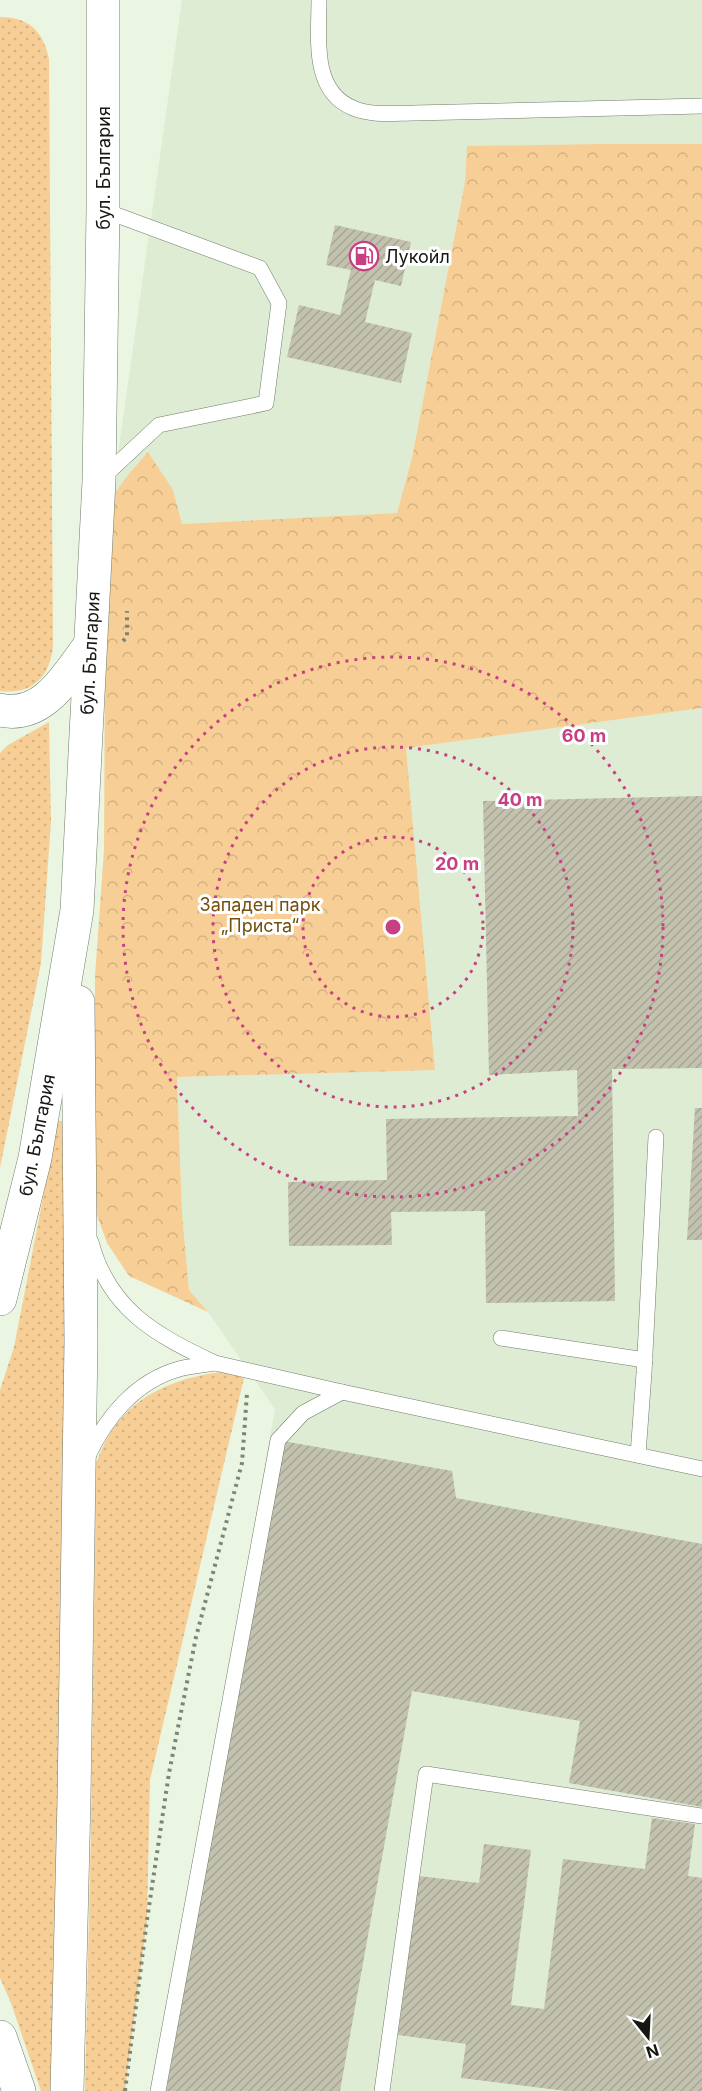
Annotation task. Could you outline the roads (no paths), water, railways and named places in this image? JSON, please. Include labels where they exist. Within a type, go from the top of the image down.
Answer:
[{"type":"main road","name":"бул. България","points":[[0,1299],[35,1158],[77,910],[99,481],[103,0]]},
{"type":"main road","points":[[0,710],[9,712],[28,710],[44,701],[58,688],[90,645]]},
{"type":"main road","points":[[67,2091],[81,1341],[77,910]]},
{"type":"main road","points":[[0,2037],[19,2091]]},
{"type":"lane","points":[[319,0],[320,56],[323,76],[334,95],[354,109],[404,113],[702,106]]},
{"type":"lane","points":[[99,481],[159,425],[266,404],[279,303],[260,268],[103,210]]},
{"type":"lane","points":[[638,1455],[656,1137]]},
{"type":"lane","points":[[78,1192],[102,1275],[116,1295],[133,1314],[153,1330],[177,1345],[215,1363],[702,1469]]},
{"type":"lane","points":[[501,1338],[645,1360]]},
{"type":"lane","points":[[79,1474],[97,1436],[112,1414],[130,1396],[151,1382],[178,1369],[215,1363]]},
{"type":"lane","points":[[158,2091],[278,1440],[303,1413],[342,1392]]},
{"type":"lane","points":[[382,2091],[426,1774],[702,1816]]},
{"type":"place","name":"Лукойл","points":[[364,256]]},
{"type":"park label","name":"Западен парк „Приста“","points":[[260,914]]}]
